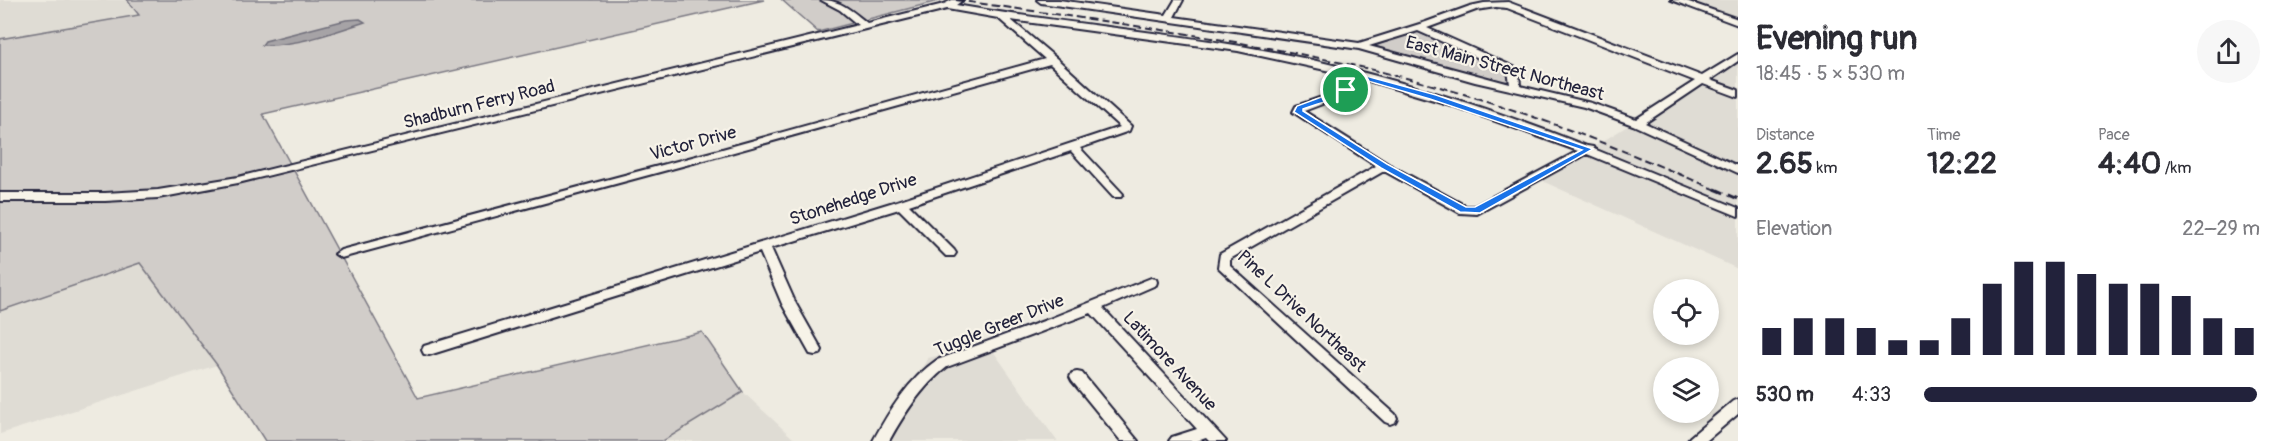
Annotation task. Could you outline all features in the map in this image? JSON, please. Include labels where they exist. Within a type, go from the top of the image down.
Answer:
[{"type":"street","points":[[825,0],[843,8],[865,26]]},
{"type":"street","name":"Shadburn Ferry Road","points":[[0,197],[105,197],[158,194],[238,180],[947,6],[959,0]]},
{"type":"street","name":"East Main Street Northeast","points":[[1041,0],[1360,46],[1587,105],[1636,123],[1738,170]]},
{"type":"street","points":[[1169,18],[1180,0]]},
{"type":"street","points":[[1180,0],[1182,20]]},
{"type":"street","points":[[1508,5],[1520,0]]},
{"type":"street","points":[[1675,0],[1738,22]]},
{"type":"street","points":[[1360,46],[1419,28],[1486,3],[1508,5],[1738,94]]},
{"type":"street","points":[[947,6],[1001,16],[1279,56],[1358,75],[1433,97],[1589,149],[1738,212]]},
{"type":"street","name":"Stonehedge Drive","points":[[429,350],[900,204],[1125,129],[1126,126],[1001,16]]},
{"type":"street","points":[[1419,28],[1512,69],[1515,88]]},
{"type":"street","points":[[1636,123],[1738,57]]},
{"type":"street","name":"Victor Drive","points":[[341,254],[719,153],[1053,60]]},
{"type":"street","points":[[1358,75],[1356,84],[1300,108],[1298,112],[1384,166],[1464,210],[1477,210],[1589,149]]},
{"type":"street","points":[[1072,146],[1117,195]]},
{"type":"street","name":"Pine L Drive Northeast","points":[[1384,166],[1224,256],[1222,261],[1224,267],[1260,301],[1390,418]]},
{"type":"street","points":[[900,204],[950,253]]},
{"type":"street","points":[[764,246],[789,304],[815,350]]},
{"type":"street","name":"Tuggle Greer Drive","points":[[881,441],[890,424],[919,385],[937,367],[959,356],[1094,307],[1151,282]]},
{"type":"street","name":"Latimore Avenue","points":[[1094,307],[1213,436]]},
{"type":"street","points":[[1077,377],[1130,441]]},
{"type":"street","points":[[1695,441],[1738,405]]},
{"type":"street","points":[[1177,441],[1213,436]]},
{"type":"shaded area","points":[[0,0],[127,0],[140,15],[0,39]]},
{"type":"shaded area","points":[[127,0],[764,0],[263,114],[418,398],[702,332],[743,392],[663,441],[265,441],[217,365],[140,263],[0,311],[0,39],[139,15]]},
{"type":"shaded area","points":[[782,0],[942,0],[818,32]]},
{"type":"shaded area","points":[[1676,0],[1738,0],[1738,21]]},
{"type":"shaded area","points":[[360,19],[365,22],[314,38],[262,45],[265,41],[346,20]]},
{"type":"shaded area","points":[[1415,31],[1509,69],[1511,81],[1498,82],[1374,46]]},
{"type":"shaded area","points":[[1738,57],[1738,269],[1540,180],[1702,80]]},
{"type":"shaded area","points":[[140,263],[217,365],[0,434],[0,311]]},
{"type":"shaded area","points":[[988,344],[1057,441],[876,441],[928,358]]},
{"type":"shaded area","points":[[743,392],[796,441],[663,441]]},
{"type":"railway","points":[[956,0],[1251,45],[1425,83],[1537,118],[1719,191]]},
{"type":"railway","points":[[1715,189],[1738,199]]},
{"type":"route","points":[[1358,75],[1433,97],[1589,149],[1477,210],[1464,210],[1384,166],[1298,112],[1300,108],[1346,90],[1356,84],[1358,75]]}]
